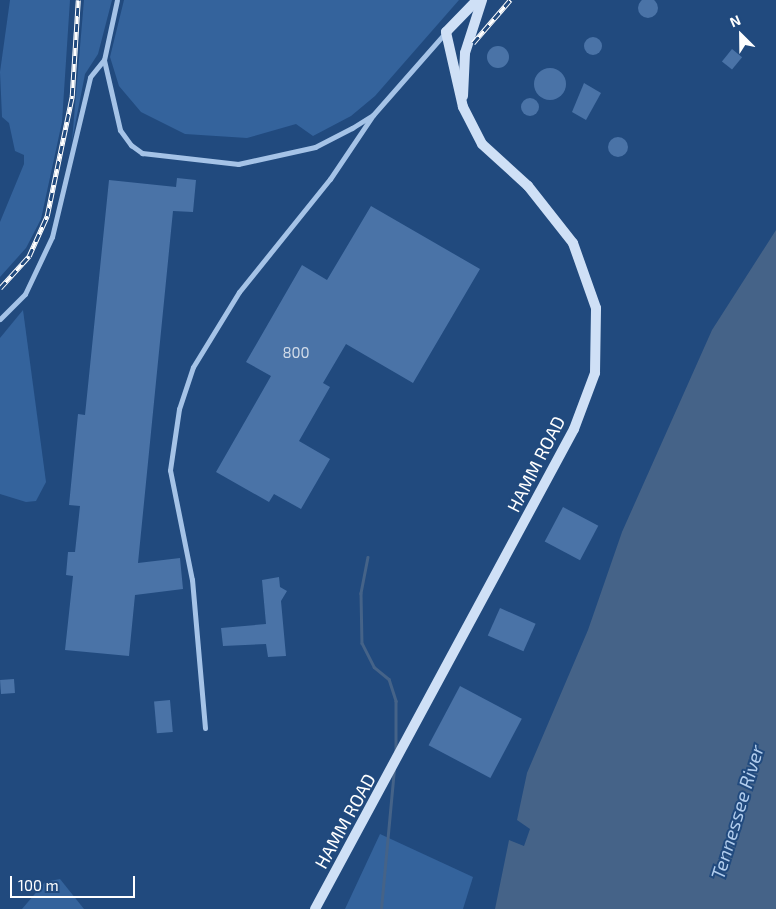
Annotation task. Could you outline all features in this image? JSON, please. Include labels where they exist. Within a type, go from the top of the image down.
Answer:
[{"type":"main road","points":[[446,32],[477,0]]},
{"type":"main road","points":[[463,107],[465,53],[482,0]]},
{"type":"main road","name":"HAMM ROAD","points":[[315,909],[574,429],[595,373],[596,308],[573,243],[528,186],[482,144],[463,107],[446,32]]},
{"type":"street","points":[[117,0],[104,60],[120,130],[142,153],[238,164],[315,146],[373,114]]},
{"type":"street","points":[[206,728],[192,580],[170,470],[179,409],[193,368],[239,292],[330,179],[373,114],[446,32]]},
{"type":"street","points":[[0,319],[25,294],[52,237],[90,77],[104,60]]},
{"type":"shaded area","points":[[10,0],[70,0],[62,122],[41,219],[26,248],[0,277],[0,222],[24,164],[24,155],[15,151],[9,123],[2,117],[0,72]]},
{"type":"shaded area","points":[[84,0],[112,0],[98,54],[85,74],[72,141]]},
{"type":"shaded area","points":[[124,0],[459,0],[375,96],[351,116],[313,136],[296,124],[247,138],[185,134],[141,112],[119,86],[110,57]]},
{"type":"shaded area","points":[[23,310],[46,482],[36,501],[26,502],[0,494],[0,338]]},
{"type":"shaded area","points":[[380,834],[473,877],[463,909],[345,909]]},
{"type":"shaded area","points":[[60,879],[84,909],[22,909],[45,882]]},
{"type":"water","name":"Tennessee River","points":[[776,230],[776,909],[495,909],[509,840],[524,846],[530,829],[517,820],[527,773],[588,630],[622,532],[712,330]]},
{"type":"building","points":[[648,-2],[655,1],[658,8],[655,15],[648,18],[641,15],[638,8],[641,1]]},
{"type":"building","points":[[589,37],[597,37],[602,42],[600,53],[589,55],[584,50],[584,42]]},
{"type":"building","points":[[498,46],[506,49],[509,57],[506,65],[498,68],[490,65],[487,57],[490,49]]},
{"type":"building","points":[[732,49],[742,57],[732,70],[722,61]]},
{"type":"building","points":[[550,68],[556,69],[561,73],[565,78],[565,90],[561,95],[556,99],[550,100],[544,99],[539,95],[535,90],[534,84],[535,78],[539,73],[544,69]]},
{"type":"building","points":[[584,83],[601,93],[586,120],[572,112]]},
{"type":"building","points":[[530,98],[536,101],[539,107],[536,113],[530,116],[524,113],[521,107],[524,101]]},
{"type":"building","points":[[618,137],[625,140],[628,147],[625,154],[618,157],[611,154],[608,147],[611,140]]},
{"type":"building","points":[[177,178],[196,180],[193,212],[173,211],[138,563],[180,558],[183,589],[135,595],[129,656],[65,650],[73,576],[66,575],[68,552],[75,552],[80,506],[69,505],[78,414],[85,415],[109,180],[176,187]]},
{"type":"building","points":[[371,206],[480,269],[413,383],[346,344],[323,383],[330,387],[299,441],[330,459],[301,509],[274,494],[269,502],[216,472],[271,376],[246,362],[302,265],[327,280]]},
{"type":"building","points":[[563,507],[598,526],[580,560],[545,541]]},
{"type":"building","points":[[279,577],[280,587],[287,591],[281,601],[286,656],[268,657],[266,644],[223,646],[221,628],[266,624],[262,580]]},
{"type":"building","points":[[500,608],[536,624],[523,651],[488,635]]},
{"type":"building","points":[[14,679],[15,693],[1,694],[0,680]]},
{"type":"building","points":[[460,686],[522,719],[490,778],[429,745]]},
{"type":"building","points":[[170,700],[173,732],[157,733],[154,701]]},
{"type":"waterway","points":[[368,557],[361,593],[362,643],[374,667],[389,679],[396,701],[396,751]]},
{"type":"waterway","points":[[381,909],[394,769]]},
{"type":"railway","points":[[0,288],[29,256],[47,216],[72,96],[78,0]]},
{"type":"railway","points":[[473,43],[510,0]]}]
